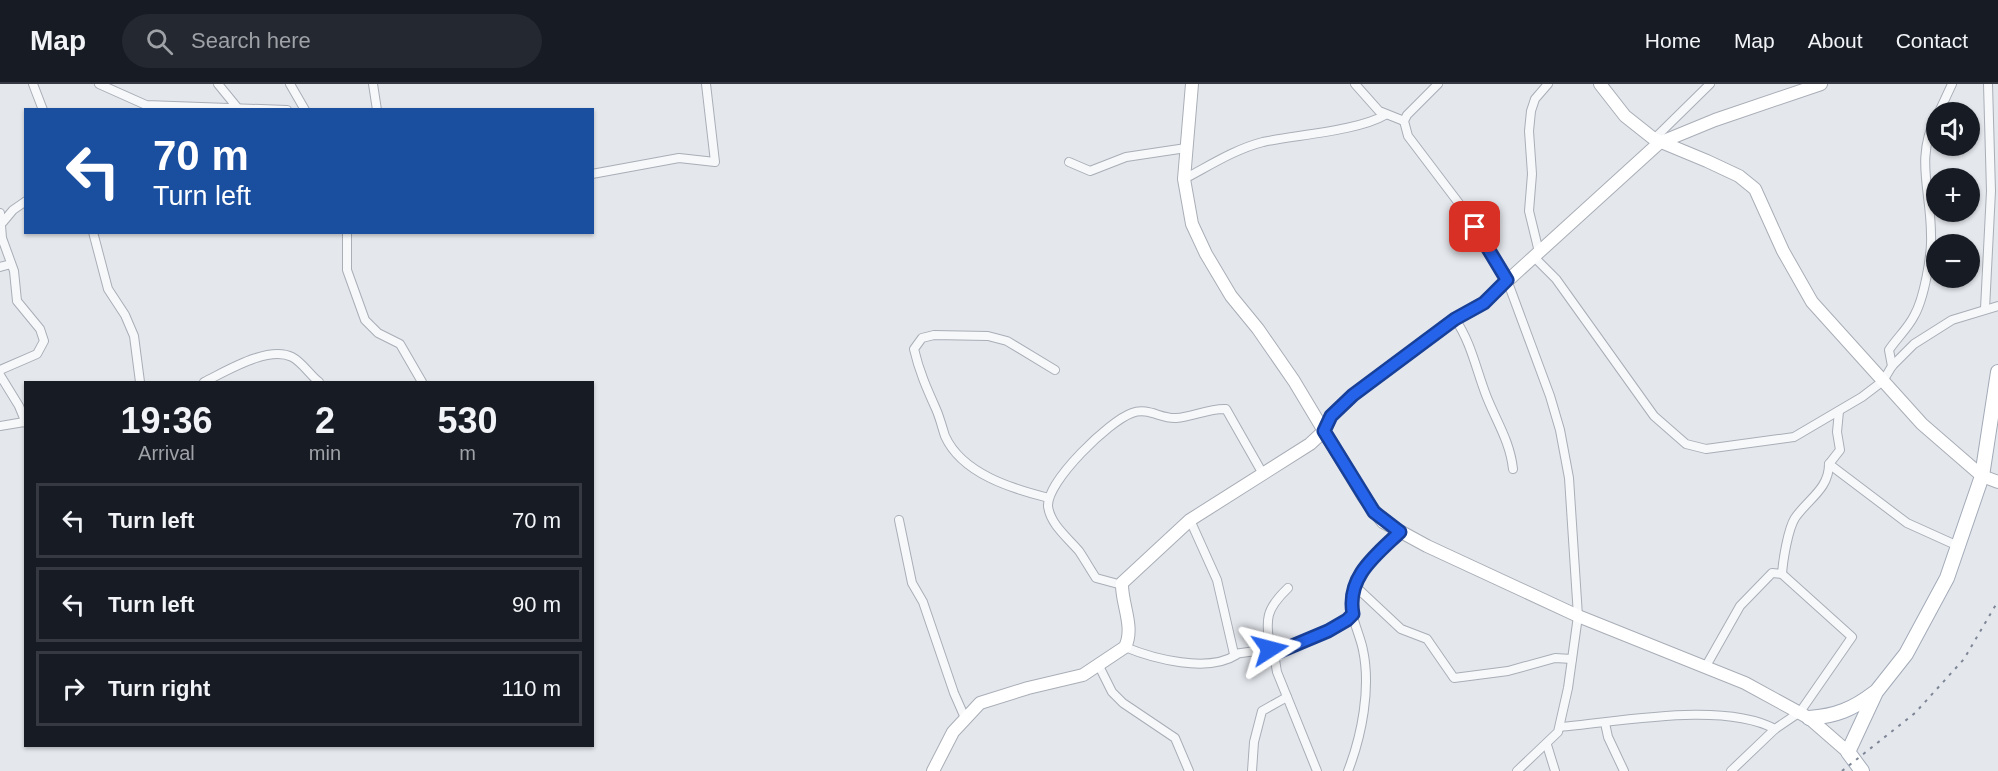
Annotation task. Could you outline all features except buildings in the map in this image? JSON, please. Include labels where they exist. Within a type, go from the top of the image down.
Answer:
[{"type":"main road","points":[[1862,771],[1848,752],[1876,692],[1906,654],[1924,626],[1947,578],[1982,476],[1998,372]]},
{"type":"main road","points":[[1805,715],[1832,717],[1854,708],[1876,692]]},
{"type":"street","points":[[33,84],[42,108]]},
{"type":"street","points":[[99,84],[155,108],[236,106],[262,108]]},
{"type":"street","points":[[218,84],[236,106]]},
{"type":"street","points":[[290,84],[304,108]]},
{"type":"street","points":[[373,84],[377,108]]},
{"type":"street","points":[[594,174],[679,158],[715,162],[706,84]]},
{"type":"street","points":[[1192,84],[1184,179],[1192,224],[1206,254],[1231,296],[1258,329],[1294,381],[1374,512],[1400,532],[1578,616],[1706,666],[1805,715],[1848,752]]},
{"type":"street","points":[[1355,84],[1385,115],[1404,121]]},
{"type":"street","points":[[1438,84],[1407,115],[1404,121],[1408,136],[1464,210],[1507,280],[1526,326],[1560,430],[1569,478],[1578,616],[1560,728],[1547,745],[1517,771]]},
{"type":"street","points":[[1548,84],[1535,99],[1529,131],[1532,174],[1529,211],[1536,255],[1556,279],[1654,416],[1686,444],[1706,449],[1794,437],[1839,411],[1883,381],[1892,366],[1914,344],[1952,320],[1998,306]]},
{"type":"street","points":[[1600,84],[1625,116],[1657,141],[1707,160],[1739,176],[1755,189],[1804,291],[1922,424],[1982,476],[1998,482]]},
{"type":"street","points":[[1122,585],[1171,535],[1190,520],[1310,444],[1324,431],[1331,416],[1353,395],[1455,319],[1484,303],[1657,141],[1710,84]]},
{"type":"street","points":[[1657,141],[1821,84]]},
{"type":"street","points":[[1944,102],[1952,84]]},
{"type":"street","points":[[1985,309],[1990,191],[1988,84]]},
{"type":"street","points":[[1184,179],[1238,150],[1263,142],[1359,124],[1385,115]]},
{"type":"street","points":[[1892,366],[1889,350],[1914,317],[1923,288],[1932,238],[1924,170],[1926,142]]},
{"type":"street","points":[[1069,162],[1090,171],[1125,157],[1186,148]]},
{"type":"street","points":[[0,370],[37,354],[43,344],[40,329],[17,301],[11,264],[2,238],[1,215],[24,202]]},
{"type":"street","points":[[94,234],[108,289],[125,315],[134,336],[140,381]]},
{"type":"street","points":[[347,234],[346,270],[365,320],[378,333],[400,344],[418,381]]},
{"type":"street","points":[[0,267],[11,264]]},
{"type":"street","points":[[1455,319],[1466,335],[1487,398],[1503,429],[1513,468]]},
{"type":"street","points":[[1049,498],[998,484],[959,454],[946,437],[940,418],[918,371],[914,349],[922,338],[934,334],[988,336],[1007,341],[1055,370]]},
{"type":"street","points":[[206,381],[247,361],[280,355],[295,359],[318,381]]},
{"type":"street","points":[[0,375],[19,406],[24,419]]},
{"type":"street","points":[[1122,585],[1096,578],[1079,552],[1055,524],[1049,509],[1049,498],[1076,459],[1092,441],[1134,412],[1154,412],[1175,418],[1226,409],[1263,474]]},
{"type":"street","points":[[1782,574],[1793,520],[1819,492],[1829,476],[1829,464],[1840,450],[1837,432],[1839,411]]},
{"type":"street","points":[[0,426],[24,422]]},
{"type":"street","points":[[1829,464],[1907,523],[1958,546]]},
{"type":"street","points":[[899,520],[912,583],[923,602],[954,693],[965,717]]},
{"type":"street","points":[[1190,520],[1217,580],[1233,652],[1236,655]]},
{"type":"street","points":[[1348,771],[1360,736],[1366,680],[1363,651],[1350,600],[1354,585],[1366,565],[1400,532]]},
{"type":"street","points":[[1706,666],[1740,606],[1772,573],[1782,574],[1852,637],[1805,715],[1775,729],[1731,771]]},
{"type":"street","points":[[933,771],[940,752],[965,717],[980,704],[1000,695],[1083,675],[1125,647],[1128,640],[1127,608],[1122,585]]},
{"type":"street","points":[[1354,585],[1401,629],[1427,639],[1454,678],[1508,671],[1555,658],[1572,659]]},
{"type":"street","points":[[1288,588],[1273,603],[1267,616],[1277,672],[1317,771]]},
{"type":"street","points":[[1125,647],[1164,660],[1201,664],[1236,655],[1274,650],[1328,631],[1353,614]]},
{"type":"street","points":[[1098,666],[1112,692],[1123,703],[1175,738],[1189,771]]},
{"type":"street","points":[[1252,771],[1254,742],[1262,711],[1287,697]]},
{"type":"street","points":[[1560,728],[1712,715],[1749,719],[1775,729]]},
{"type":"street","points":[[1605,723],[1608,738],[1624,771]]},
{"type":"street","points":[[1547,745],[1555,771]]},
{"type":"railway","points":[[1842,771],[1915,713],[1964,659],[1998,601]]},
{"type":"route","points":[[1270,649],[1278,652],[1328,631],[1347,620],[1353,614],[1351,594],[1360,573],[1400,532],[1383,522],[1374,512],[1324,431],[1331,416],[1353,395],[1455,319],[1484,303],[1507,280],[1475,227]]}]
